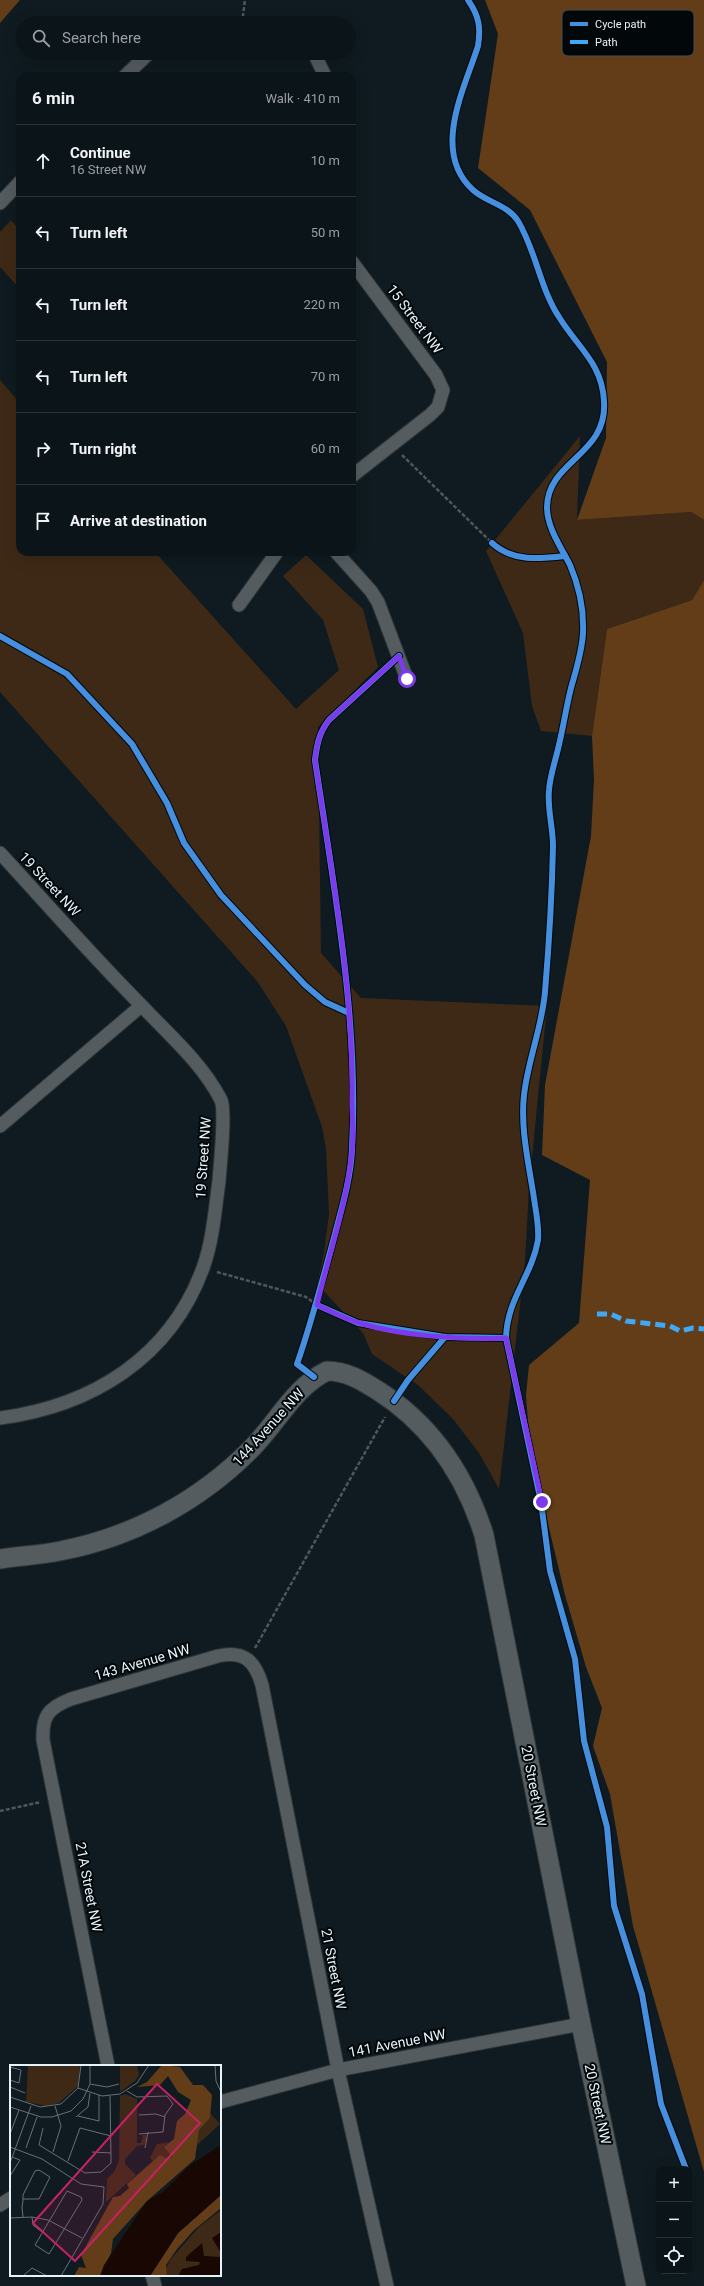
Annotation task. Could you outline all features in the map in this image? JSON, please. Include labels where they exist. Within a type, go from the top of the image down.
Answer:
[{"type":"street","points":[[129,72],[142,60]]},
{"type":"street","points":[[317,60],[323,72]]},
{"type":"street","points":[[0,203],[16,186]]},
{"type":"street","name":"15 Street NW","points":[[356,267],[436,375],[443,390],[442,399],[430,415],[391,444]]},
{"type":"street","points":[[356,473],[391,444]]},
{"type":"street","points":[[239,605],[274,556]]},
{"type":"street","points":[[340,556],[371,591],[378,602],[407,679]]},
{"type":"street","name":"19 Street NW","points":[[0,853],[141,1006],[187,1050],[222,1102],[221,1157],[212,1237],[203,1268],[178,1318],[146,1354],[121,1375],[96,1390],[64,1404],[36,1412],[0,1418]]},
{"type":"street","points":[[0,1126],[141,1006]]},
{"type":"street","name":"20 Street NW","points":[[314,1377],[326,1371],[350,1374],[394,1401],[426,1430],[455,1467],[477,1511],[484,1535],[636,2286]]},
{"type":"street","name":"144 Avenue NW","points":[[0,1559],[60,1551],[90,1544],[119,1535],[183,1504],[210,1486],[235,1465],[262,1438],[297,1394],[314,1377]]},
{"type":"street","name":"143 Avenue NW","points":[[47,1714],[62,1703],[71,1699],[218,1656],[228,1654],[249,1659]]},
{"type":"street","name":"21 Street NW","points":[[249,1659],[259,1676],[262,1685],[338,2070],[387,2286]]},
{"type":"street","name":"21A Street NW","points":[[47,1714],[44,1722],[43,1740],[108,2065]]},
{"type":"street","name":"141 Avenue NW","points":[[221,2102],[338,2070],[582,2024]]},
{"type":"street","points":[[0,2205],[10,2199]]},
{"type":"street","points":[[152,2276],[155,2286]]},
{"type":"path","points":[[243,16],[245,0]]},
{"type":"path","points":[[391,444],[494,545]]},
{"type":"path","points":[[203,1268],[306,1297],[324,1308]]},
{"type":"path","points":[[314,1312],[319,1297]]},
{"type":"path","points":[[249,1659],[394,1401]]},
{"type":"path","points":[[0,1811],[55,1799]]},
{"type":"shaded area","points":[[0,0],[20,0],[0,23]]},
{"type":"shaded area","points":[[485,0],[704,0],[704,520],[691,512],[577,520],[606,438],[607,362],[530,210],[478,168],[498,34]]},
{"type":"shaded area","points":[[11,220],[16,226],[16,285],[0,267],[0,232]]},
{"type":"shaded area","points":[[0,380],[16,398],[16,556],[159,556],[296,709],[339,670],[323,620],[283,576],[305,556],[307,556],[363,609],[378,667],[318,727],[321,953],[361,998],[547,1006],[529,1188],[525,1261],[499,1489],[479,1453],[453,1419],[418,1385],[372,1354],[363,1333],[317,1284],[324,1253],[329,1214],[326,1149],[322,1127],[286,1026],[257,981],[0,692]]},
{"type":"shaded area","points":[[580,436],[577,520],[691,512],[704,520],[704,580],[692,600],[607,629],[592,736],[541,731],[532,706],[523,633],[486,551]]},
{"type":"shaded area","points":[[704,580],[704,2172],[633,1926],[610,1794],[593,1746],[602,1708],[586,1667],[565,1595],[530,1448],[526,1395],[529,1365],[579,1323],[590,1180],[542,1155],[545,1085],[591,836],[594,780],[592,736],[607,629],[692,600]]},
{"type":"marked path","points":[[597,1314],[611,1314],[626,1321],[670,1326],[680,1331],[693,1328],[704,1329]]},
{"type":"cycle path","points":[[468,0],[477,17],[479,39],[454,120],[452,139],[454,158],[461,175],[473,190],[484,198],[509,211],[518,221],[553,306],[566,328],[588,356],[599,376],[604,401],[603,419],[597,434],[588,446],[557,478],[550,491],[547,507],[549,522],[552,530],[570,565],[576,581],[582,607],[583,633],[580,654],[551,774],[549,804],[553,846],[545,992],[541,1018],[524,1095],[524,1136],[537,1218],[538,1240],[531,1265],[511,1311],[507,1324],[506,1338],[541,1502],[550,1571],[575,1659],[584,1741],[607,1827],[614,1906],[642,1994],[661,2104],[685,2166]]},
{"type":"cycle path","points":[[492,543],[509,553],[527,558],[565,556]]},
{"type":"cycle path","points":[[0,636],[67,674],[132,744],[167,803],[184,843],[221,895],[305,985],[325,1002],[349,1013]]},
{"type":"cycle path","points":[[314,1377],[297,1364],[308,1332],[346,1192],[352,1149],[353,1100],[352,1052],[343,954],[315,760],[319,739],[329,720],[399,656]]},
{"type":"cycle path","points":[[317,1305],[358,1323],[445,1337],[506,1338]]},
{"type":"cycle path","points":[[394,1401],[408,1380],[445,1337]]},
{"type":"route","points":[[407,679],[399,656],[329,720],[320,731],[317,742],[315,760],[343,952],[349,1013],[353,1083],[352,1150],[342,1207],[317,1305],[358,1323],[397,1330],[445,1337],[476,1339],[506,1338],[525,1432],[542,1502]]}]
